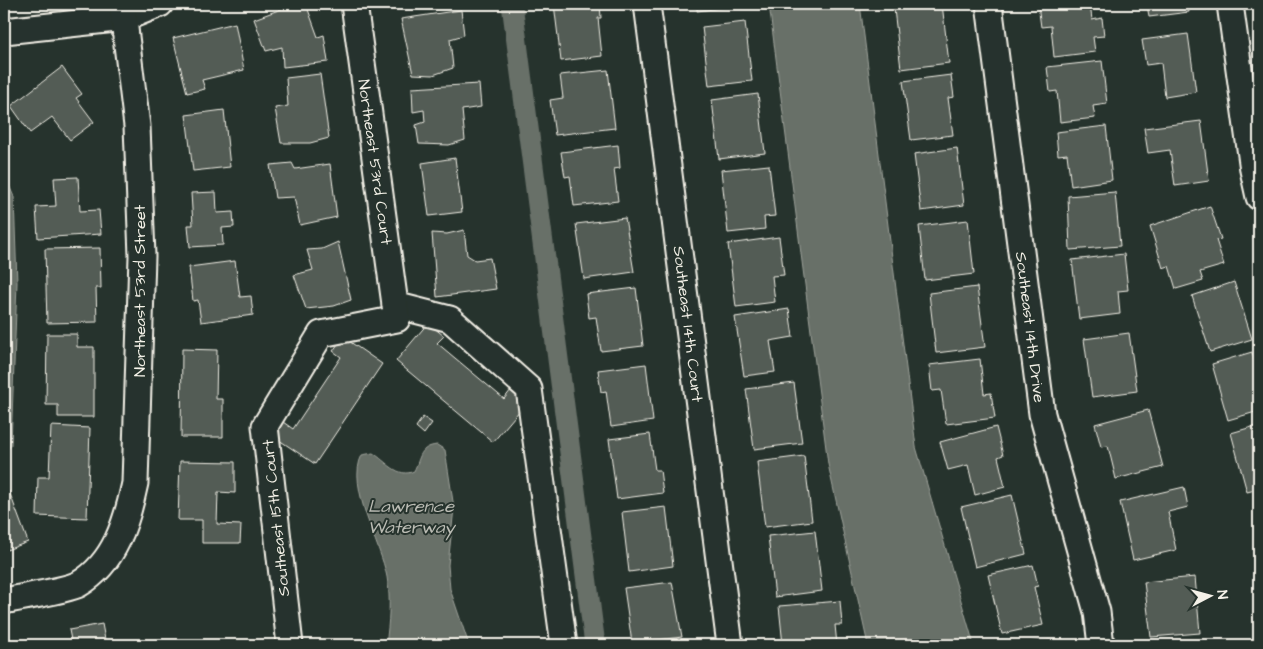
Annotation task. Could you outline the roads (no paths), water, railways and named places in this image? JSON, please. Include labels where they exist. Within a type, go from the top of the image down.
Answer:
[{"type":"street","points":[[4,31],[160,4]]},
{"type":"street","name":"Northeast 53rd Court","points":[[354,4],[396,312]]},
{"type":"street","name":"Southeast 14th Court","points":[[647,4],[730,645]]},
{"type":"street","name":"Southeast 14th Drive","points":[[989,4],[1042,414],[1097,612],[1101,645]]},
{"type":"street","points":[[1230,4],[1248,68],[1253,170],[1259,197]]},
{"type":"street","name":"Northeast 53rd Street","points":[[4,601],[77,584],[98,570],[117,544],[129,512],[135,483],[142,256],[137,126],[123,11]]},
{"type":"street","points":[[396,312],[450,319],[529,389],[564,645]]},
{"type":"street","name":"Southeast 15th Court","points":[[290,645],[265,426],[321,334],[396,312]]},
{"type":"water","points":[[769,4],[860,4],[916,447],[974,645],[868,645],[828,464]]},
{"type":"water","points":[[4,180],[8,183],[14,197],[17,283],[11,445],[4,454]]},
{"type":"water","name":"Lawrence Waterway","points":[[437,445],[445,450],[454,508],[448,565],[450,589],[469,645],[386,645],[389,611],[387,577],[361,499],[358,468],[362,455],[373,453],[397,471],[408,473],[414,471],[424,450]]},
{"type":"waterway","points":[[512,4],[595,645]]}]
